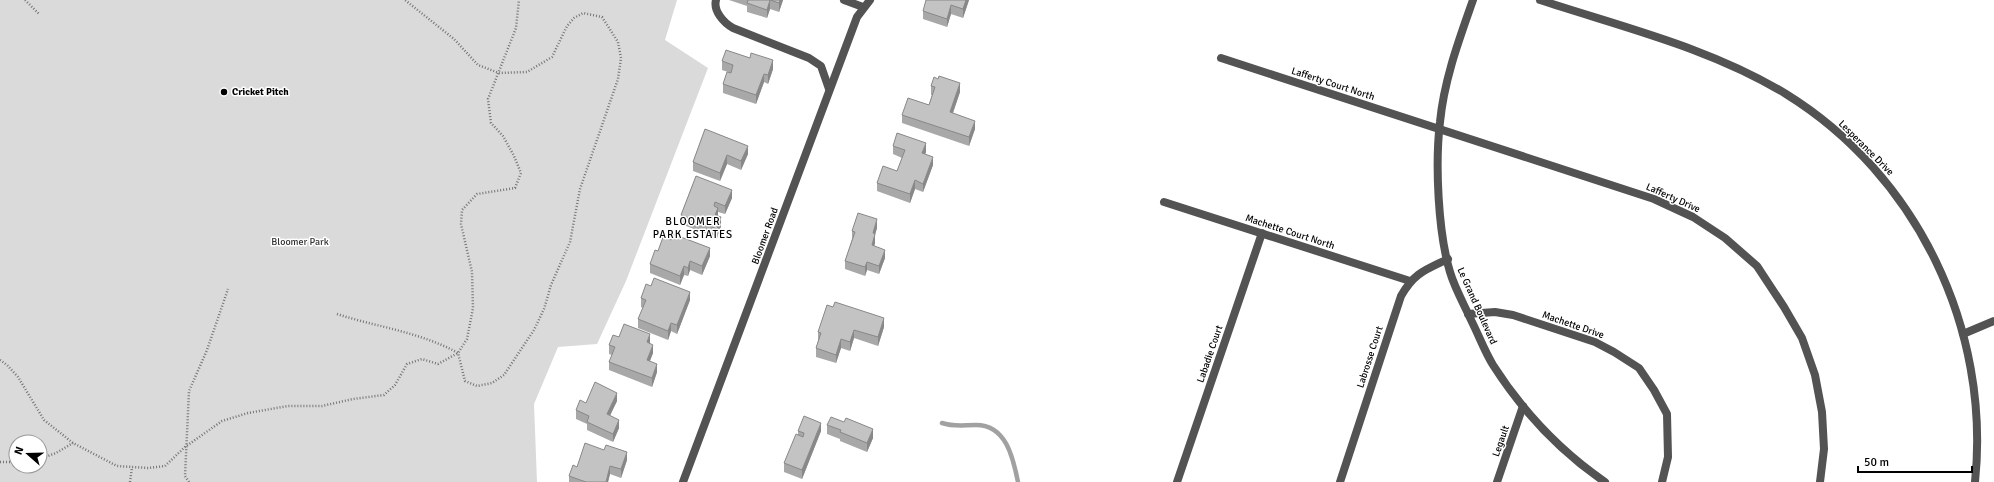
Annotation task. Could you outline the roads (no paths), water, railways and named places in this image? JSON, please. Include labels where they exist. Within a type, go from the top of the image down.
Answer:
[{"type":"street","points":[[716,0],[715,4],[718,13],[725,24],[808,58],[821,66],[829,89]]},
{"type":"street","points":[[844,0],[863,6]]},
{"type":"street","name":"Bloomer Road","points":[[683,482],[829,89],[857,17],[863,6],[870,0]]},
{"type":"street","name":"Le Grand Boulevard","points":[[1473,0],[1456,49],[1445,90],[1439,130],[1439,198],[1450,272],[1468,314],[1493,365],[1523,406],[1538,425],[1565,452],[1605,482]]},
{"type":"street","name":"Lesperance Drive","points":[[1540,0],[1707,55],[1785,94],[1816,115],[1849,143],[1901,200],[1925,238],[1942,273],[1968,351],[1974,391],[1977,430],[1975,482]]},
{"type":"street","name":"Lafferty Court North","points":[[1221,58],[1439,130]]},
{"type":"street","name":"Lafferty Drive","points":[[1439,130],[1654,199],[1693,216],[1725,238],[1757,266],[1802,338],[1815,376],[1822,412],[1824,449],[1820,482]]},
{"type":"street","name":"Machette Court North","points":[[1164,202],[1410,281]]},
{"type":"street","name":"Labadie Court","points":[[1177,482],[1262,233]]},
{"type":"street","name":"Labrosse Court","points":[[1340,482],[1401,296],[1410,281],[1423,270],[1448,259]]},
{"type":"street","name":"Machette Drive","points":[[1468,314],[1495,312],[1514,315],[1595,342],[1639,368],[1654,390],[1667,414],[1668,457],[1662,482]]},
{"type":"street","points":[[1963,334],[1994,321]]},
{"type":"street","name":"Legault","points":[[1497,482],[1523,406]]},
{"type":"waterway","points":[[942,423],[986,426],[995,430],[1001,436],[1010,453],[1018,482]]},
{"type":"place","name":"Cricket Pitch","points":[[224,92]]},
{"type":"district","name":"BLOOMER PARK ESTATES","points":[[693,227]]},
{"type":"park label","name":"Bloomer Park","points":[[300,242]]}]
